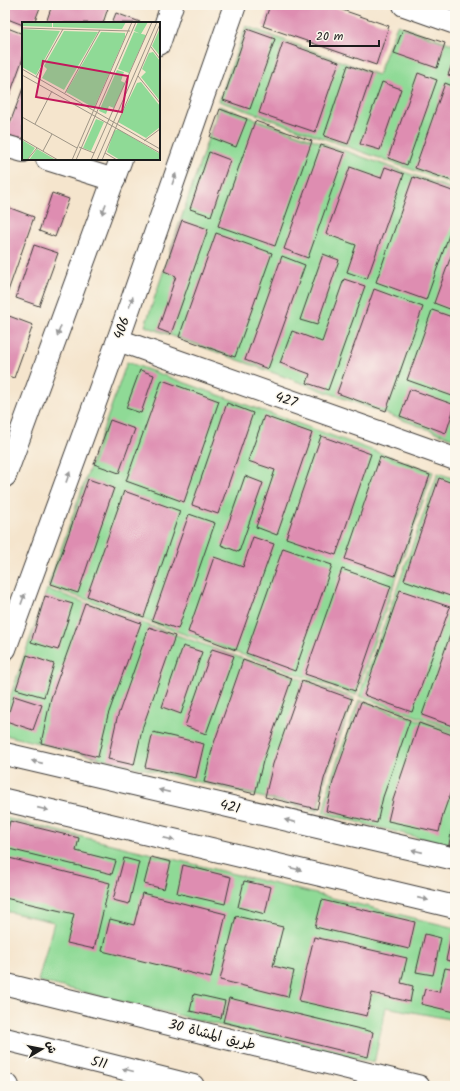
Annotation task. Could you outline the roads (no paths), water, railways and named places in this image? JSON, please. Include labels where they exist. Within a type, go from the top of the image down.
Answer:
[{"type":"street","points":[[160,41],[172,5]]},
{"type":"street","name":"406","points":[[5,649],[118,340],[235,5]]},
{"type":"street","points":[[404,5],[455,23]]},
{"type":"street","points":[[5,146],[22,152]]},
{"type":"street","points":[[50,160],[114,180]]},
{"type":"street","points":[[5,476],[121,160]]},
{"type":"street","name":"427","points":[[118,340],[455,459]]},
{"type":"street","name":"421","points":[[5,754],[455,859]]},
{"type":"street","points":[[5,800],[455,907]]},
{"type":"street","name":"طريق المشاة 30","points":[[5,984],[418,1086]]},
{"type":"street","name":"511","points":[[5,1039],[193,1086]]}]
